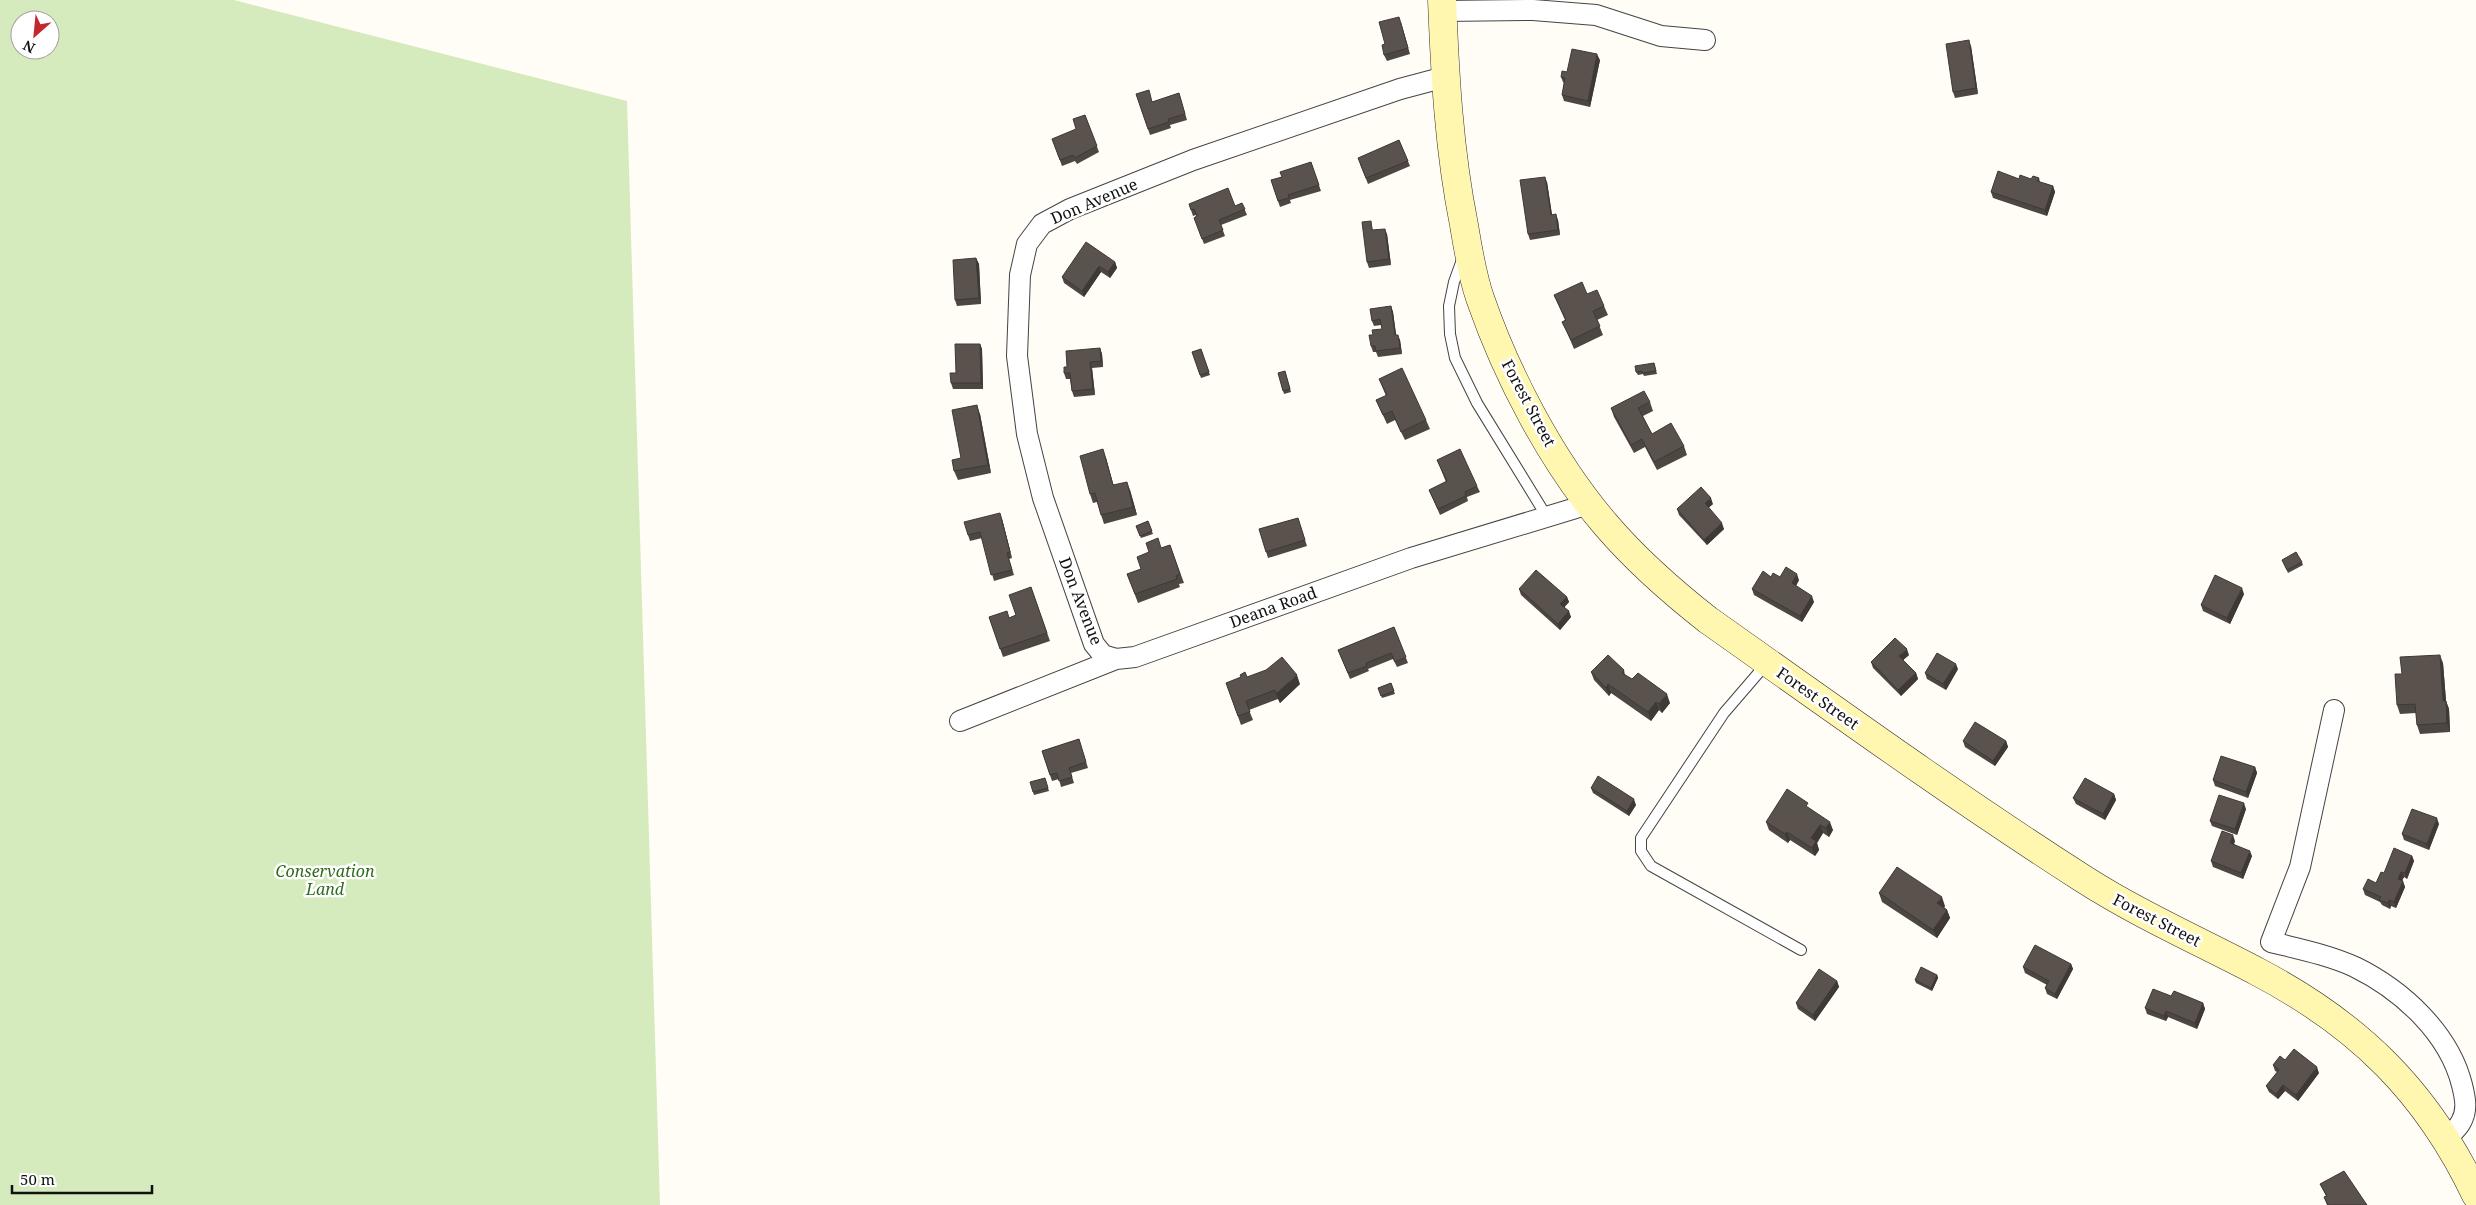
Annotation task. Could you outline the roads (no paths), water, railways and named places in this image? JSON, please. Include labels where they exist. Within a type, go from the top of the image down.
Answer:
[{"type":"street","points":[[1442,6],[1596,15],[1661,36],[1705,40]]},
{"type":"street","name":"Forest Street","points":[[1442,6],[1445,78],[1454,177],[1480,297],[1519,389],[1551,446],[1589,504],[1606,526],[1674,594],[1767,662],[2106,894],[2260,972],[2323,1011],[2373,1050],[2401,1080],[2446,1139],[2457,1156],[2476,1194]]},
{"type":"street","name":"Don Avenue","points":[[1116,660],[1103,655],[1094,644],[1046,507],[1029,443],[1017,356],[1020,275],[1027,244],[1042,224],[1070,209],[1184,164],[1400,89],[1445,78]]},
{"type":"street","name":"Deana Road","points":[[960,721],[1116,660],[1135,657],[1411,558],[1589,504]]},
{"type":"street","points":[[2260,972],[2300,867],[2334,710]]},
{"type":"street","points":[[2271,942],[2312,952],[2354,967],[2382,983],[2410,1004],[2434,1030],[2458,1068],[2466,1102],[2462,1122],[2446,1139]]},
{"type":"lane","points":[[1467,244],[1454,282],[1449,306],[1450,334],[1455,358],[1477,403],[1547,517]]},
{"type":"lane","points":[[1767,662],[1724,713],[1682,773],[1641,838],[1641,851],[1651,866],[1801,950]]},
{"type":"park label","name":"Conservation Land","points":[[325,880]]}]
